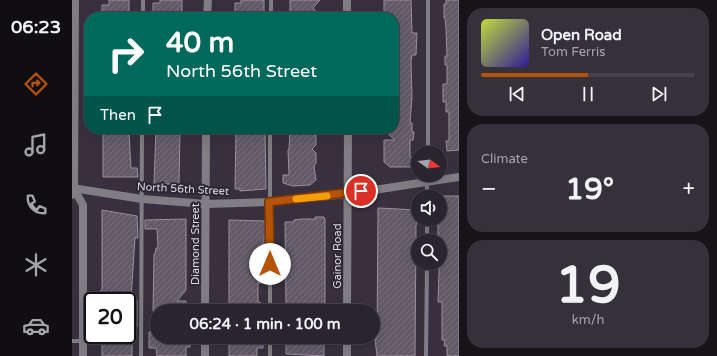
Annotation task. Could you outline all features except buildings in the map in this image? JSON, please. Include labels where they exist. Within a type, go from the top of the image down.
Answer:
[{"type":"street","points":[[75,0],[73,190],[83,205],[83,356]]},
{"type":"street","points":[[207,12],[208,0]]},
{"type":"street","points":[[347,0],[347,12]]},
{"type":"street","name":"Diamond Street","points":[[206,134],[206,304]]},
{"type":"street","name":"Gainor Road","points":[[347,304],[348,134]]},
{"type":"street","name":"North 56th Street","points":[[447,177],[459,176]]},
{"type":"street","name":"North 56th Street","points":[[73,190],[142,199],[206,204],[269,202],[348,194],[411,181]]},
{"type":"street","points":[[205,344],[205,356]]},
{"type":"street","points":[[347,344],[347,356]]},
{"type":"lane","points":[[143,0],[143,12]]},
{"type":"lane","points":[[271,0],[271,12]]},
{"type":"lane","points":[[428,0],[428,146]]},
{"type":"lane","points":[[141,356],[142,134]]},
{"type":"lane","points":[[270,134],[270,304]]},
{"type":"lane","points":[[426,356],[427,270]]},
{"type":"lane","points":[[72,341],[83,341]]},
{"type":"lane","points":[[270,344],[270,356]]},
{"type":"slow traffic","points":[[296,199],[327,196]]},
{"type":"route","points":[[270,264],[269,202],[348,194],[361,191]]}]
